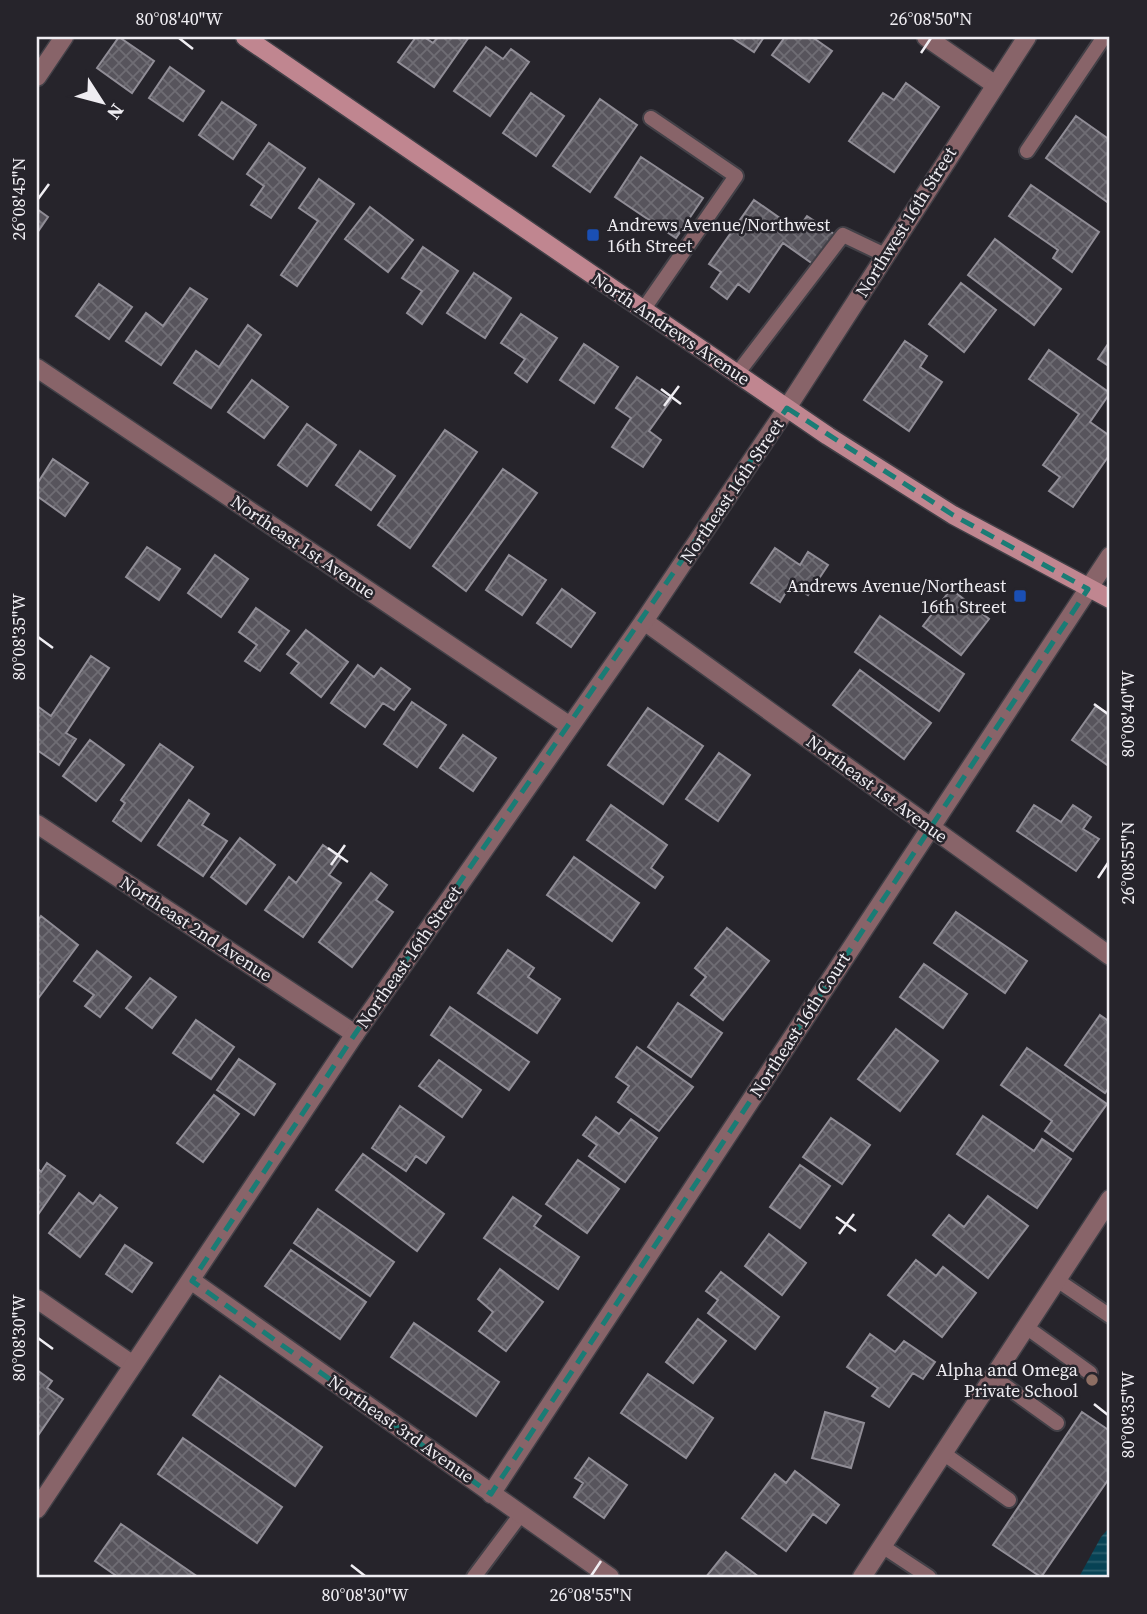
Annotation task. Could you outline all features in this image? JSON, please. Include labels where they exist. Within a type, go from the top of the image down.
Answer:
[{"type":"main road","name":"North Andrews Avenue","points":[[245,37],[787,408],[953,514],[1110,599]]},
{"type":"street","points":[[37,77],[64,37]]},
{"type":"street","points":[[926,37],[994,83]]},
{"type":"street","name":"Northwest 16th Street","points":[[787,408],[994,83],[1027,37]]},
{"type":"street","name":"Northeast 1st Avenue","points":[[37,368],[570,726]]},
{"type":"street","name":"Northeast 16th Street","points":[[37,1510],[355,1034],[644,621],[787,408]]},
{"type":"street","name":"Northeast 16th Court","points":[[491,1494],[1110,556]]},
{"type":"street","name":"Northeast 1st Avenue","points":[[644,621],[1110,956]]},
{"type":"street","name":"Northeast 2nd Avenue","points":[[37,824],[355,1034]]},
{"type":"street","points":[[862,1577],[1057,1280],[1108,1209]]},
{"type":"street","name":"Northeast 3rd Avenue","points":[[192,1281],[610,1577]]},
{"type":"street","points":[[37,1299],[133,1365]]},
{"type":"lane","points":[[1027,151],[1104,37]]},
{"type":"lane","points":[[643,310],[736,176],[651,118]]},
{"type":"lane","points":[[737,374],[843,235],[885,255]]},
{"type":"lane","points":[[1057,1280],[1110,1316]]},
{"type":"lane","points":[[1027,1327],[1090,1373]]},
{"type":"lane","points":[[993,1377],[1057,1423]]},
{"type":"lane","points":[[943,1453],[1009,1500]]},
{"type":"lane","points":[[474,1577],[521,1514]]},
{"type":"lane","points":[[882,1546],[929,1577]]},
{"type":"highlighted area","points":[[787,408],[953,515],[1088,589],[491,1494],[192,1281],[355,1034]]},
{"type":"water","points":[[1110,1527],[1110,1577],[1079,1577],[1101,1537]]},
{"type":"building","points":[[119,37],[154,61],[132,93],[97,68]]},
{"type":"building","points":[[416,37],[424,37],[433,43],[438,37],[469,37],[434,87],[398,62]]},
{"type":"building","points":[[731,37],[764,37],[754,52]]},
{"type":"building","points":[[785,37],[812,37],[832,51],[809,82],[772,55]]},
{"type":"building","points":[[486,47],[503,59],[511,49],[529,62],[490,116],[454,91]]},
{"type":"building","points":[[170,67],[204,91],[183,121],[149,98]]},
{"type":"building","points":[[906,83],[939,107],[894,172],[849,141],[883,93],[894,100]]},
{"type":"building","points":[[531,93],[564,116],[536,156],[503,133]]},
{"type":"building","points":[[600,99],[637,125],[590,192],[553,166]]},
{"type":"building","points":[[222,102],[256,125],[233,159],[199,135]]},
{"type":"building","points":[[1076,116],[1110,140],[1110,204],[1046,158]]},
{"type":"building","points":[[269,143],[305,168],[271,218],[251,205],[264,186],[247,174]]},
{"type":"building","points":[[641,157],[703,198],[676,238],[615,197]]},
{"type":"building","points":[[319,179],[354,204],[297,286],[281,275],[318,221],[299,208]]},
{"type":"building","points":[[1031,185],[1099,232],[1072,272],[1053,258],[1058,250],[1009,216]]},
{"type":"building","points":[[754,200],[797,230],[807,216],[834,234],[813,264],[783,243],[749,292],[738,284],[727,299],[711,287],[721,272],[709,264]]},
{"type":"building","points":[[370,207],[413,240],[388,272],[345,239]]},
{"type":"building","points":[[37,209],[48,217],[37,233]]},
{"type":"building","points":[[995,239],[1061,289],[1034,325],[968,275]]},
{"type":"building","points":[[423,247],[458,271],[422,324],[407,313],[422,291],[402,278]]},
{"type":"building","points":[[474,273],[511,298],[485,338],[447,313]]},
{"type":"building","points":[[961,283],[996,310],[964,352],[929,324]]},
{"type":"building","points":[[99,284],[132,307],[109,339],[76,316]]},
{"type":"building","points":[[190,288],[207,299],[161,365],[126,341],[146,313],[163,326]]},
{"type":"building","points":[[521,314],[557,338],[527,382],[515,373],[525,359],[501,343]]},
{"type":"building","points":[[248,325],[261,335],[211,408],[174,383],[196,351],[219,367]]},
{"type":"building","points":[[905,341],[927,356],[920,367],[942,382],[909,431],[864,400]]},
{"type":"building","points":[[1110,341],[1110,367],[1098,359]]},
{"type":"building","points":[[584,344],[618,367],[594,403],[560,380]]},
{"type":"building","points":[[1049,350],[1110,393],[1090,422],[1110,436],[1110,454],[1073,507],[1049,491],[1060,477],[1043,465],[1079,414],[1029,379]]},
{"type":"building","points":[[637,377],[671,400],[649,431],[661,440],[643,467],[612,447],[631,418],[616,408]]},
{"type":"building","points":[[252,380],[288,407],[264,438],[228,412]]},
{"type":"building","points":[[307,424],[336,445],[307,486],[278,465]]},
{"type":"building","points":[[445,430],[477,452],[410,548],[378,525]]},
{"type":"building","points":[[360,451],[395,476],[371,510],[336,485]]},
{"type":"building","points":[[53,459],[88,483],[65,516],[37,496],[37,484]]},
{"type":"building","points":[[503,469],[537,493],[466,591],[433,566]]},
{"type":"building","points":[[147,547],[180,569],[159,600],[126,577]]},
{"type":"building","points":[[775,548],[800,565],[808,552],[828,565],[808,595],[791,584],[780,602],[751,583]]},
{"type":"building","points":[[215,555],[248,579],[221,617],[188,593]]},
{"type":"building","points":[[509,555],[546,580],[522,615],[486,590]]},
{"type":"building","points":[[562,589],[595,613],[571,647],[537,623]]},
{"type":"building","points":[[951,589],[989,619],[961,655],[923,626]]},
{"type":"building","points":[[256,608],[289,631],[260,671],[245,661],[257,645],[239,632]]},
{"type":"building","points":[[880,616],[964,674],[939,711],[855,652]]},
{"type":"building","points":[[306,630],[348,662],[321,697],[291,673],[299,663],[287,654]]},
{"type":"building","points":[[91,656],[109,668],[66,733],[76,739],[59,765],[37,750],[37,706],[51,716]]},
{"type":"building","points":[[358,665],[374,677],[381,668],[410,689],[394,710],[383,703],[365,727],[331,703]]},
{"type":"building","points":[[860,670],[931,723],[904,759],[833,705]]},
{"type":"building","points":[[412,702],[446,725],[417,767],[384,744]]},
{"type":"building","points":[[1096,706],[1110,715],[1110,767],[1072,740]]},
{"type":"building","points":[[648,708],[703,746],[663,804],[608,765]]},
{"type":"building","points":[[463,735],[496,758],[473,791],[440,768]]},
{"type":"building","points":[[90,740],[124,765],[96,801],[63,776]]},
{"type":"building","points":[[160,744],[193,767],[141,841],[113,821],[125,803],[121,800]]},
{"type":"building","points":[[719,753],[750,775],[718,821],[686,799]]},
{"type":"building","points":[[189,800],[209,814],[202,825],[227,841],[203,876],[158,845]]},
{"type":"building","points":[[611,805],[667,845],[651,868],[663,877],[655,888],[587,840]]},
{"type":"building","points":[[1034,805],[1061,822],[1073,805],[1091,817],[1083,829],[1099,839],[1076,871],[1017,831]]},
{"type":"building","points":[[240,838],[275,865],[246,904],[211,877]]},
{"type":"building","points":[[323,845],[341,858],[329,875],[341,883],[303,937],[265,910],[289,877],[296,883]]},
{"type":"building","points":[[574,857],[639,903],[612,941],[547,895]]},
{"type":"building","points":[[371,873],[387,885],[376,900],[393,912],[352,967],[319,942]]},
{"type":"building","points":[[956,912],[1027,961],[1005,993],[934,943]]},
{"type":"building","points":[[41,916],[78,945],[37,1000],[37,922]]},
{"type":"building","points":[[727,928],[769,961],[723,1020],[691,995],[706,977],[695,968]]},
{"type":"building","points":[[508,950],[534,968],[528,977],[560,999],[537,1033],[478,993]]},
{"type":"building","points":[[97,951],[131,977],[100,1017],[85,1006],[94,995],[74,981]]},
{"type":"building","points":[[924,964],[967,994],[943,1028],[900,997]]},
{"type":"building","points":[[150,978],[176,997],[152,1028],[126,1008]]},
{"type":"building","points":[[678,1003],[722,1033],[691,1077],[648,1047]]},
{"type":"building","points":[[450,1007],[529,1062],[509,1090],[431,1035]]},
{"type":"building","points":[[1100,1015],[1110,1022],[1110,1086],[1105,1093],[1065,1065]]},
{"type":"building","points":[[196,1020],[234,1047],[211,1079],[173,1053]]},
{"type":"building","points":[[896,1029],[938,1061],[900,1111],[858,1079]]},
{"type":"building","points":[[637,1047],[693,1087],[659,1131],[618,1102],[629,1086],[616,1077]]},
{"type":"building","points":[[1027,1048],[1107,1104],[1073,1151],[1045,1131],[1052,1121],[1001,1085]]},
{"type":"building","points":[[239,1059],[275,1084],[254,1115],[217,1090]]},
{"type":"building","points":[[439,1060],[481,1090],[462,1117],[419,1086]]},
{"type":"building","points":[[214,1095],[239,1114],[203,1162],[177,1143]]},
{"type":"building","points":[[400,1106],[444,1137],[426,1163],[416,1156],[406,1171],[372,1148]]},
{"type":"building","points":[[983,1116],[1034,1151],[1042,1139],[1071,1159],[1037,1208],[957,1154]]},
{"type":"building","points":[[596,1117],[619,1134],[631,1119],[657,1138],[625,1182],[589,1156],[597,1145],[583,1135]]},
{"type":"building","points":[[831,1118],[870,1145],[842,1184],[803,1157]]},
{"type":"building","points":[[363,1154],[444,1214],[417,1251],[336,1190]]},
{"type":"building","points":[[578,1160],[619,1189],[587,1233],[546,1204]]},
{"type":"building","points":[[47,1163],[65,1176],[37,1216],[37,1168],[41,1172]]},
{"type":"building","points":[[800,1165],[830,1186],[800,1228],[770,1207]]},
{"type":"building","points":[[79,1193],[93,1204],[100,1195],[117,1208],[80,1257],[49,1233]]},
{"type":"building","points":[[988,1196],[1028,1226],[988,1278],[933,1235],[949,1215],[964,1227]]},
{"type":"building","points":[[513,1197],[541,1216],[534,1226],[579,1257],[558,1289],[484,1238]]},
{"type":"building","points":[[318,1209],[394,1262],[370,1296],[294,1243]]},
{"type":"building","points":[[769,1234],[806,1263],[782,1295],[745,1266]]},
{"type":"building","points":[[125,1245],[152,1263],[132,1292],[106,1274]]},
{"type":"building","points":[[291,1250],[366,1302],[340,1339],[265,1286]]},
{"type":"building","points":[[916,1260],[936,1276],[943,1267],[976,1293],[942,1337],[888,1295]]},
{"type":"building","points":[[500,1269],[543,1302],[506,1351],[479,1331],[493,1312],[478,1299]]},
{"type":"building","points":[[721,1272],[779,1317],[755,1349],[708,1313],[718,1300],[706,1291]]},
{"type":"building","points":[[698,1319],[726,1341],[693,1383],[666,1362]]},
{"type":"building","points":[[414,1323],[499,1382],[476,1416],[391,1357]]},
{"type":"building","points":[[870,1334],[895,1352],[904,1341],[935,1362],[923,1379],[913,1373],[889,1407],[872,1396],[878,1388],[847,1367]]},
{"type":"building","points":[[37,1370],[52,1381],[47,1388],[63,1399],[37,1437]]},
{"type":"building","points":[[648,1374],[713,1418],[686,1458],[621,1413]]},
{"type":"building","points":[[220,1376],[322,1447],[295,1486],[193,1415]]},
{"type":"building","points":[[825,1412],[864,1423],[851,1468],[812,1458]]},
{"type":"building","points":[[1082,1412],[1110,1431],[1110,1477],[1041,1577],[993,1545]]},
{"type":"building","points":[[183,1438],[282,1507],[257,1543],[158,1474]]},
{"type":"building","points":[[589,1458],[627,1485],[604,1518],[574,1497],[583,1483],[575,1478]]},
{"type":"building","points":[[795,1471],[839,1505],[826,1523],[813,1514],[786,1551],[742,1518],[775,1474],[786,1483]]},
{"type":"building","points":[[121,1524],[198,1577],[118,1577],[95,1561]]},
{"type":"building","points":[[726,1552],[759,1577],[706,1577]]},
{"type":"place","name":"Andrews Avenue/Northwest 16th Street","points":[[593,235]]},
{"type":"place","name":"Andrews Avenue/Northeast 16th Street","points":[[1020,596]]},
{"type":"place","name":"Alpha and Omega Private School","points":[[1092,1380]]}]
